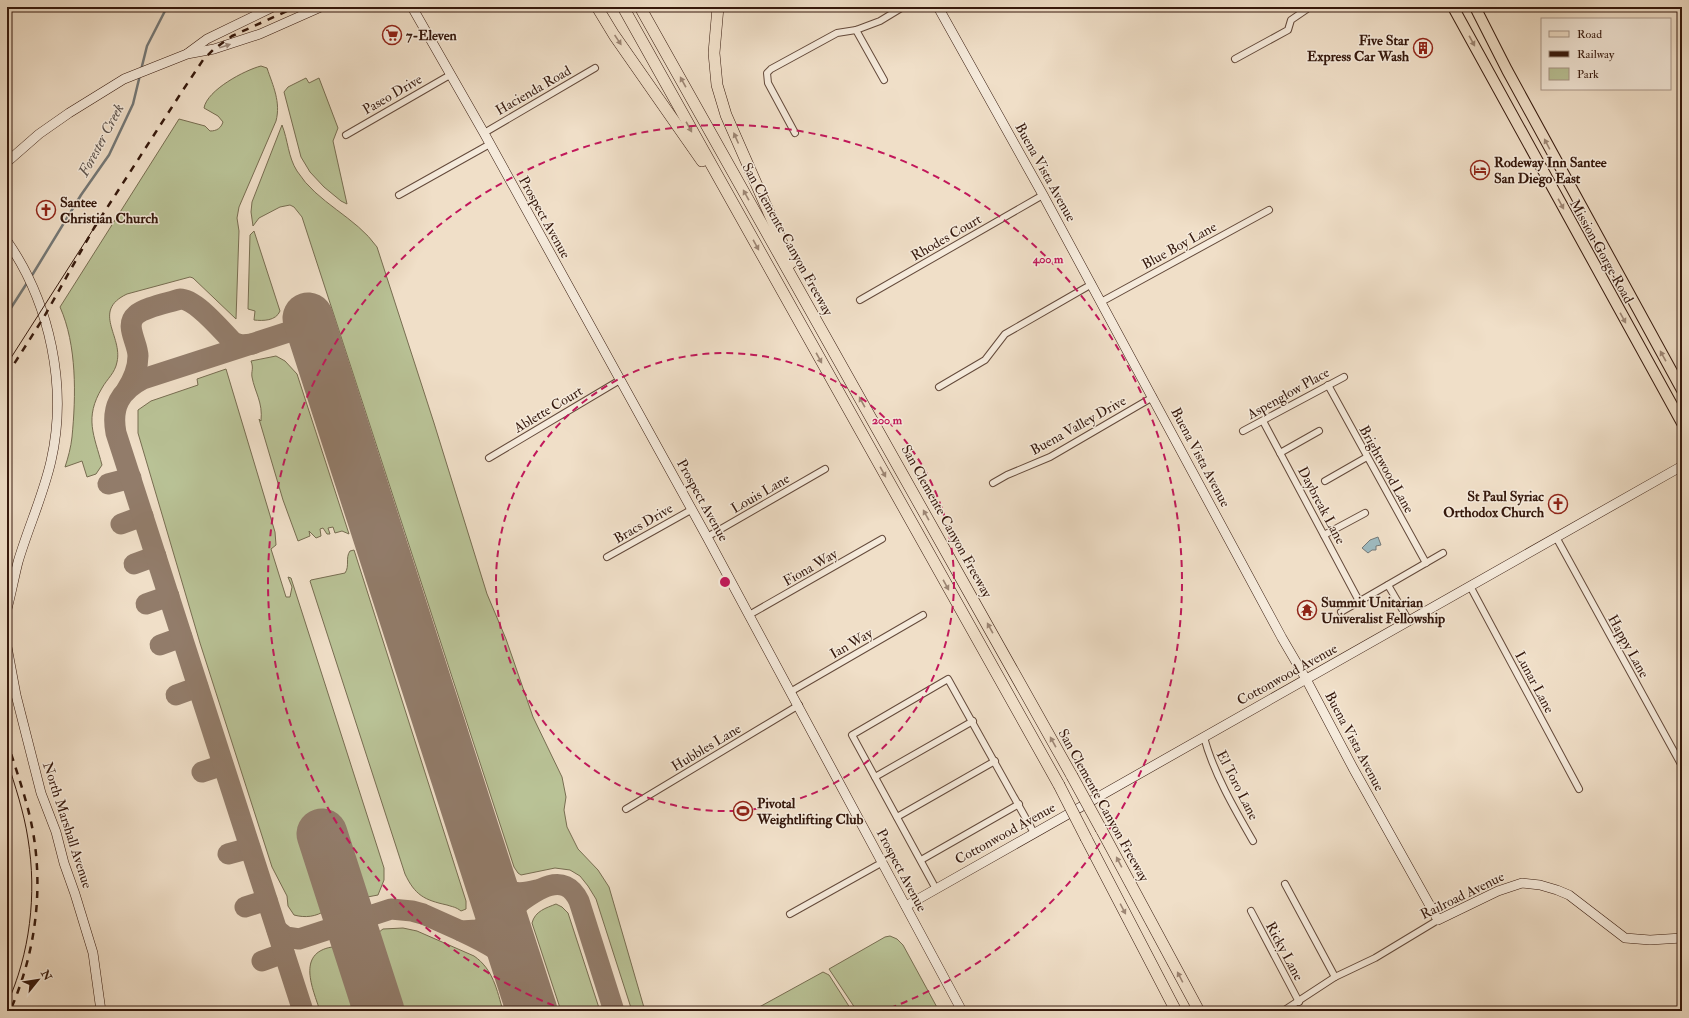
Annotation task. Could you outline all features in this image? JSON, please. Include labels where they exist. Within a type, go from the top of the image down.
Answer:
[{"type":"highway","points":[[597,7],[648,85],[736,211]]},
{"type":"highway","points":[[623,7],[1059,785],[1176,1011]]},
{"type":"highway","name":"San Clemente Canyon Freeway","points":[[640,7],[1072,776],[1199,1011]]},
{"type":"highway","points":[[718,7],[714,53],[717,85],[726,116],[797,276],[841,364]]},
{"type":"main road","points":[[187,54],[207,38],[273,7]]},
{"type":"main road","points":[[7,162],[39,134],[69,113],[124,79],[187,54],[214,49],[260,34],[321,7]]},
{"type":"main road","name":"Prospect Avenue","points":[[412,7],[484,133],[707,537],[790,692],[799,705],[962,1011]]},
{"type":"main road","name":"Buena Vista Avenue","points":[[938,7],[1092,284],[1278,632],[1306,679],[1353,768],[1438,920]]},
{"type":"main road","name":"Mission Gorge Road","points":[[1453,7],[1682,423]]},
{"type":"main road","name":"Mission Gorge Road","points":[[1475,7],[1507,70],[1682,390]]},
{"type":"main road","points":[[7,241],[20,261],[39,303],[48,332],[55,371],[57,404],[56,426],[51,462],[18,562],[7,609]]},
{"type":"main road","name":"Cottonwood Avenue","points":[[906,906],[1682,466]]},
{"type":"main road","name":"North Marshall Avenue","points":[[7,647],[16,695],[41,793],[56,832],[64,863],[93,953],[101,1011]]},
{"type":"main road","name":"Railroad Avenue","points":[[1438,920],[1498,891],[1522,883],[1540,885],[1569,895],[1625,938],[1650,940],[1682,938]]},
{"type":"street","points":[[795,133],[768,83],[767,73],[771,69],[837,33],[856,30],[880,21],[903,7]]},
{"type":"street","points":[[1235,59],[1288,30],[1291,20],[1310,7]]},
{"type":"street","points":[[856,30],[884,80]]},
{"type":"street","name":"Hacienda Road","points":[[484,133],[595,68]]},
{"type":"street","name":"Paseo Drive","points":[[346,135],[450,75]]},
{"type":"street","points":[[399,195],[490,144]]},
{"type":"street","name":"Rhodes Court","points":[[860,300],[1043,195]]},
{"type":"street","name":"Blue Boy Lane","points":[[1101,302],[1270,210]]},
{"type":"street","points":[[939,386],[985,360],[1005,334],[1092,284]]},
{"type":"street","name":"Aspenglow Place","points":[[1244,431],[1344,377]]},
{"type":"street","name":"Ablette Court","points":[[489,458],[620,380]]},
{"type":"street","name":"Brightwood Lane","points":[[1328,385],[1426,563]]},
{"type":"street","name":"Buena Valley Drive","points":[[993,483],[1007,474],[1050,457],[1153,397]]},
{"type":"street","name":"Daybreak Lane","points":[[1263,421],[1359,601]]},
{"type":"street","points":[[1280,453],[1319,431]]},
{"type":"street","points":[[1325,481],[1367,457]]},
{"type":"street","name":"Louis Lane","points":[[707,537],[825,469]]},
{"type":"street","name":"Bracs Drive","points":[[607,557],[692,510]]},
{"type":"street","points":[[1324,534],[1366,512]]},
{"type":"street","name":"Happy Lane","points":[[1556,537],[1682,766]]},
{"type":"street","name":"Fiona Way","points":[[749,615],[882,539]]},
{"type":"street","points":[[1341,612],[1443,554]]},
{"type":"street","points":[[1388,585],[1409,621]]},
{"type":"street","name":"Lunar Lane","points":[[1470,586],[1579,789]]},
{"type":"street","name":"Ian Way","points":[[790,692],[923,615]]},
{"type":"street","points":[[936,889],[852,735],[948,679],[995,760],[1034,833]]},
{"type":"street","name":"Hubbles Lane","points":[[626,809],[799,705]]},
{"type":"street","points":[[875,777],[973,721]]},
{"type":"street","name":"El Toro Lane","points":[[1204,737],[1208,754],[1234,807],[1254,841]]},
{"type":"street","points":[[897,817],[995,760]]},
{"type":"street","points":[[920,860],[1019,804]]},
{"type":"street","points":[[790,914],[882,862]]},
{"type":"street","points":[[1285,884],[1335,977]]},
{"type":"street","name":"Ricky Lane","points":[[1251,911],[1299,1002]]},
{"type":"street","name":"Railroad Avenue","points":[[1283,1011],[1299,1002],[1335,977],[1375,958],[1438,920]]},
{"type":"green space","points":[[261,66],[267,68],[276,94],[278,107],[276,121],[239,207],[237,218],[239,231],[236,319],[193,278],[190,277],[127,294],[116,301],[111,308],[110,316],[118,352],[117,362],[115,369],[104,385],[97,399],[93,408],[92,418],[92,426],[102,465],[96,474],[87,477],[82,461],[65,467],[72,437],[74,371],[70,338],[60,307],[179,119],[205,126],[210,131],[218,129],[223,122],[218,116],[204,108],[207,101],[219,88],[237,76]]},
{"type":"green space","points":[[306,78],[309,83],[319,78],[338,128],[333,141],[347,204],[324,187],[310,172],[301,157],[284,92],[288,87]]},
{"type":"green space","points":[[282,125],[294,166],[305,182],[368,236],[377,247],[487,594],[506,639],[533,717],[562,777],[566,797],[564,810],[567,827],[578,849],[598,870],[609,887],[645,1011],[632,1011],[596,899],[580,876],[570,870],[555,868],[521,875],[514,867],[302,217],[294,207],[290,205],[280,207],[259,218],[253,226],[251,212],[252,202]]},
{"type":"green space","points":[[254,231],[280,311],[276,317],[272,319],[254,320],[255,311],[248,309],[250,235]]},
{"type":"green space","points":[[276,356],[285,361],[297,374],[349,534],[342,531],[335,533],[333,527],[328,528],[330,534],[327,534],[323,528],[320,529],[321,536],[316,538],[309,531],[310,536],[298,541],[283,500],[259,419],[261,421],[261,408],[252,377],[251,361]]},
{"type":"green space","points":[[226,369],[275,532],[276,545],[271,549],[286,597],[290,597],[292,587],[288,577],[291,578],[384,868],[384,880],[378,895],[362,898],[357,891],[337,826],[334,824],[309,833],[308,840],[327,905],[326,910],[310,916],[294,915],[288,906],[287,896],[272,867],[200,643],[138,433],[138,410],[151,401],[198,385],[197,379]]},
{"type":"green space","points":[[354,550],[466,901],[466,909],[461,911],[454,907],[426,899],[421,896],[405,874],[310,581],[345,573],[348,556],[350,551]]},
{"type":"green space","points":[[556,904],[568,913],[600,1011],[561,1011],[532,923],[533,919],[538,913]]},
{"type":"green space","points":[[403,928],[417,931],[474,956],[486,967],[490,974],[499,995],[503,1011],[397,1011],[375,944],[377,935],[383,929]]},
{"type":"green space","points":[[890,936],[897,939],[903,945],[939,1011],[857,1011],[829,969],[885,937]]},
{"type":"green space","points":[[332,947],[337,951],[346,966],[360,1011],[320,1011],[311,983],[311,964],[314,956],[321,951]]},
{"type":"green space","points":[[823,972],[829,975],[852,1011],[752,1011]]},
{"type":"water","points":[[1378,537],[1381,545],[1376,546],[1376,550],[1372,550],[1368,553],[1362,548],[1370,540]]},
{"type":"waterway","name":"Forester Creek","points":[[141,70],[147,46],[167,7]]},
{"type":"waterway","name":"Forester Creek","points":[[31,277],[81,195],[109,155],[133,104],[140,75]]},
{"type":"waterway","name":"Forester Creek","points":[[7,314],[27,283]]},
{"type":"waterway","name":"Forester Creek","points":[[7,875],[9,909],[7,938]]},
{"type":"taxiway","points":[[126,391],[135,374],[138,360],[131,324],[136,315],[151,307],[180,299],[186,300],[201,309],[233,342],[241,345],[253,344]]},
{"type":"taxiway","points":[[303,1011],[116,433],[115,415],[116,408],[123,395],[128,389],[143,379],[310,325]]},
{"type":"taxiway","points":[[108,484],[131,478]]},
{"type":"taxiway","points":[[121,524],[143,516]]},
{"type":"taxiway","points":[[134,564],[156,556]]},
{"type":"taxiway","points":[[146,604],[169,596]]},
{"type":"taxiway","points":[[160,645],[182,637]]},
{"type":"taxiway","points":[[176,695],[198,687]]},
{"type":"taxiway","points":[[202,772],[223,765]]},
{"type":"taxiway","points":[[468,808],[492,879],[503,888],[513,892],[518,893],[537,890]]},
{"type":"taxiway","points":[[228,854],[250,848]]},
{"type":"taxiway","points":[[277,930],[286,937],[299,939],[391,909],[412,911],[423,914],[461,931],[477,930],[486,926],[540,889],[557,885],[566,886],[573,891],[579,901],[614,1011]]},
{"type":"taxiway","points":[[245,907],[267,900]]},
{"type":"taxiway","points":[[520,902],[514,910],[509,927],[512,944],[520,970]]},
{"type":"taxiway","points":[[461,931],[492,947],[511,963],[521,980],[530,1011]]},
{"type":"taxiway","points":[[262,961],[284,953]]},
{"type":"runway","points":[[308,318],[532,1011]]},
{"type":"runway","points":[[322,834],[379,1011]]},
{"type":"tram line","points":[[7,364],[94,228]]},
{"type":"tram line","points":[[7,760],[24,819],[31,860],[32,881],[30,923],[26,944],[15,985],[7,1004]]},
{"type":"railway","points":[[7,375],[44,317],[94,228],[203,60],[214,49],[232,36],[296,7]]},
{"type":"railway","points":[[7,741],[29,813],[37,860],[37,904],[31,948],[10,1011]]},
{"type":"place","name":"7-Eleven","points":[[392,35]]},
{"type":"place","name":"Five Star Express Car Wash","points":[[1423,48]]},
{"type":"place","name":"Rodeway Inn Santee San Diego East","points":[[1480,170]]},
{"type":"place","name":"Santee Christian Church","points":[[46,210]]},
{"type":"place","name":"St Paul Syriac Orthodox Church","points":[[1558,504]]},
{"type":"place","name":"Summit Unitarian Univeralist Fellowship","points":[[1307,610]]},
{"type":"place","name":"Pivotal Weightlifting Club","points":[[743,811]]}]
